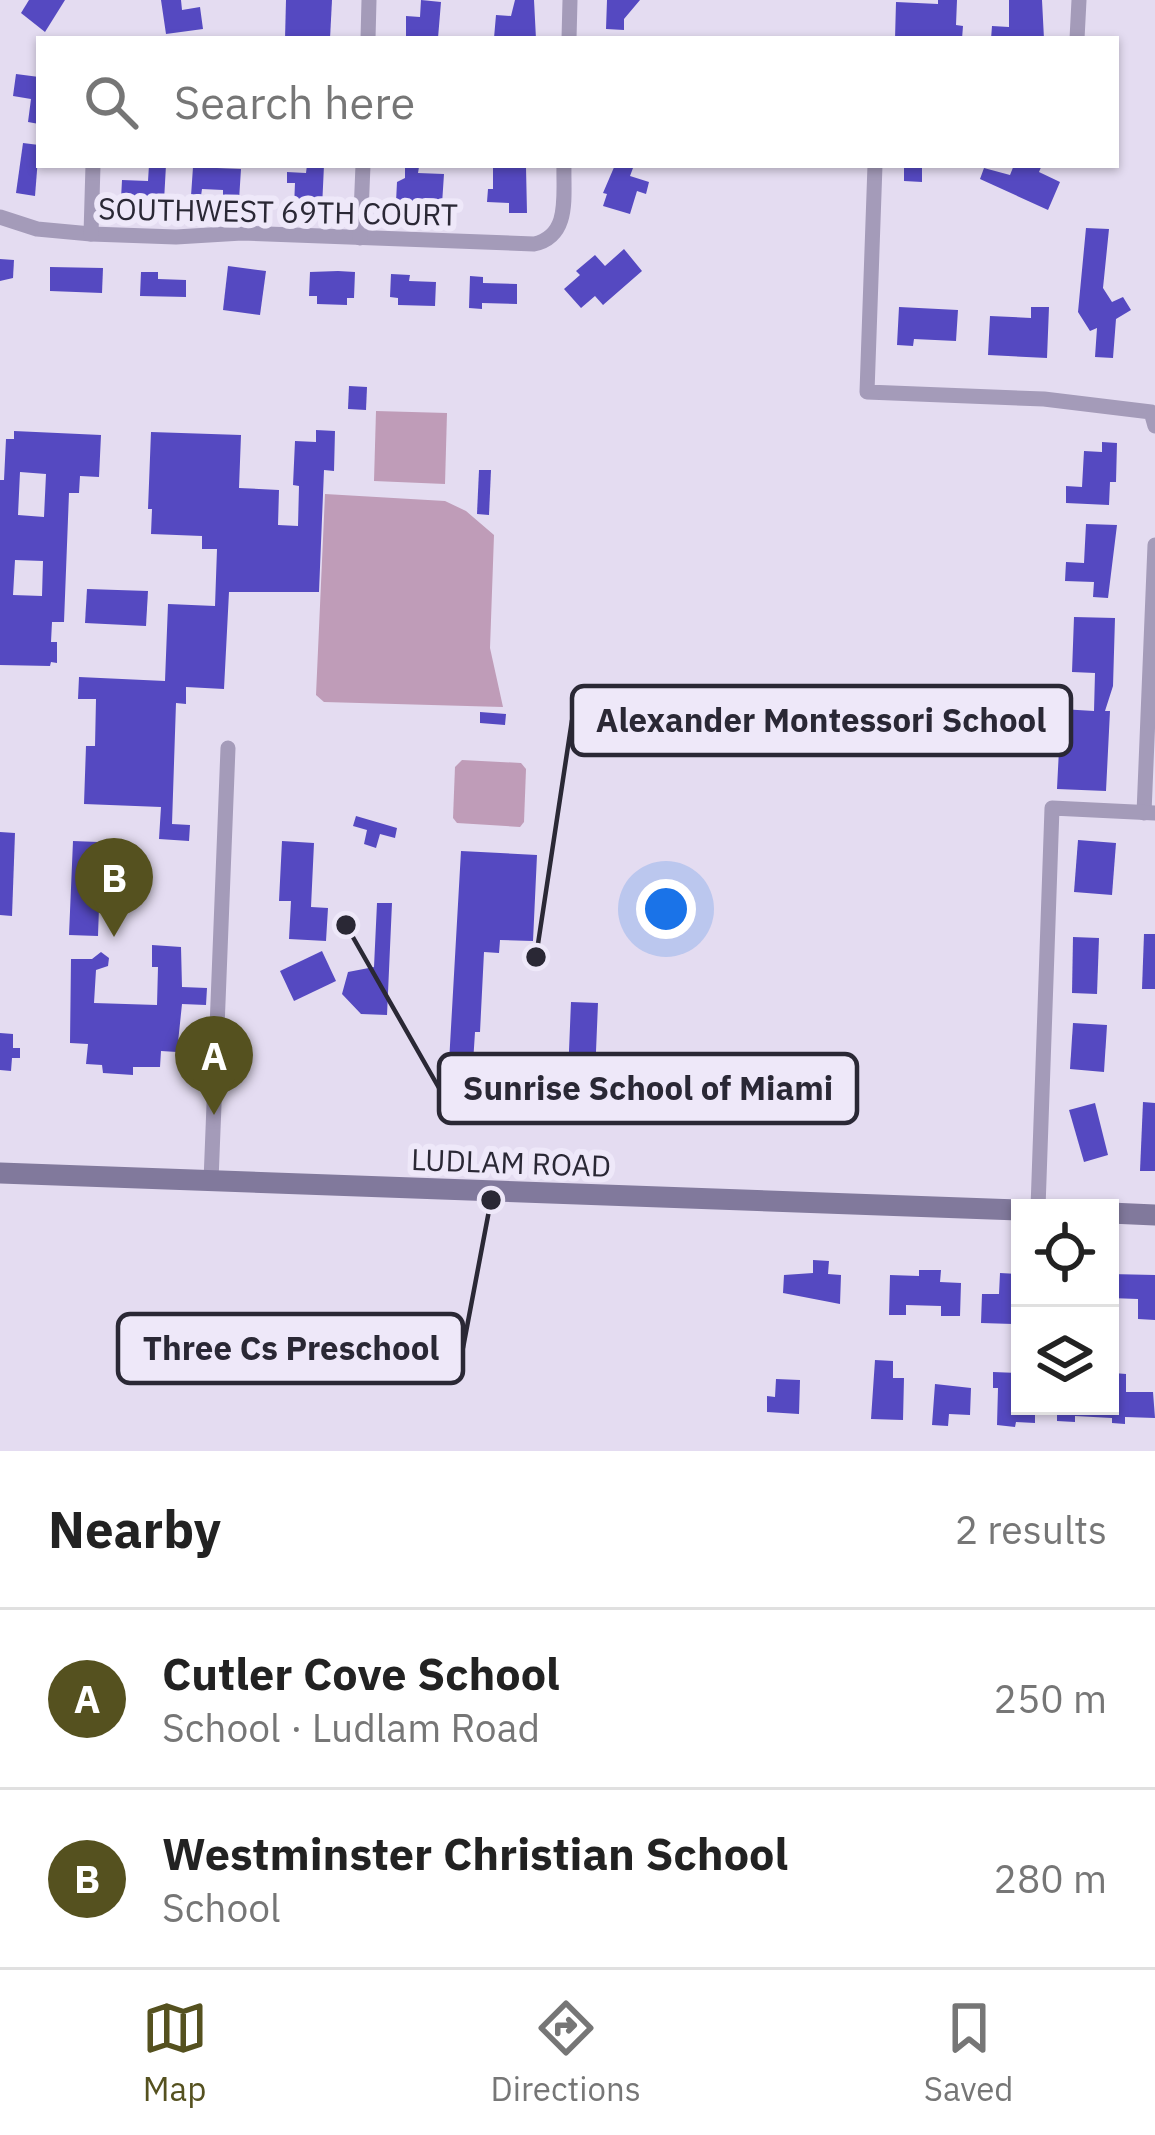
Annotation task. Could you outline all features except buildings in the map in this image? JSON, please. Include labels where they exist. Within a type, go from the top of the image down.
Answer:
[{"type":"street","points":[[368,36],[369,0]]},
{"type":"street","points":[[569,36],[570,0]]},
{"type":"street","points":[[1077,36],[1078,0]]},
{"type":"street","points":[[91,234],[93,168]]},
{"type":"street","points":[[360,238],[363,168]]},
{"type":"street","name":"SOUTHWEST 69TH COURT","points":[[0,217],[37,230],[91,234],[242,233],[534,244],[555,235],[562,212],[564,168]]},
{"type":"street","points":[[875,168],[866,392],[1044,400],[1153,419]]},
{"type":"street","points":[[1038,1199],[1052,808],[1149,813],[1155,545]]},
{"type":"street","points":[[211,1181],[228,748]]},
{"type":"street","name":"LUDLAM ROAD","points":[[0,1173],[1011,1210]]},
{"type":"street","points":[[1119,1214],[1155,1215]]},
{"type":"shaded area","points":[[376,411],[447,413],[445,484],[374,481]]},
{"type":"shaded area","points":[[325,494],[445,501],[466,511],[494,535],[490,648],[503,707],[324,702],[316,695]]},
{"type":"shaded area","points":[[462,760],[521,763],[526,769],[520,827],[457,823],[453,818],[455,767]]},
{"type":"place","name":"Sunrise School of Miami","points":[[346,925]]},
{"type":"place","name":"Westminster Christian School","points":[[114,937]]},
{"type":"place","name":"Alexander Montessori School","points":[[536,957]]},
{"type":"place","name":"Cutler Cove School","points":[[214,1115]]},
{"type":"place","name":"Three Cs Preschool","points":[[491,1200]]}]
